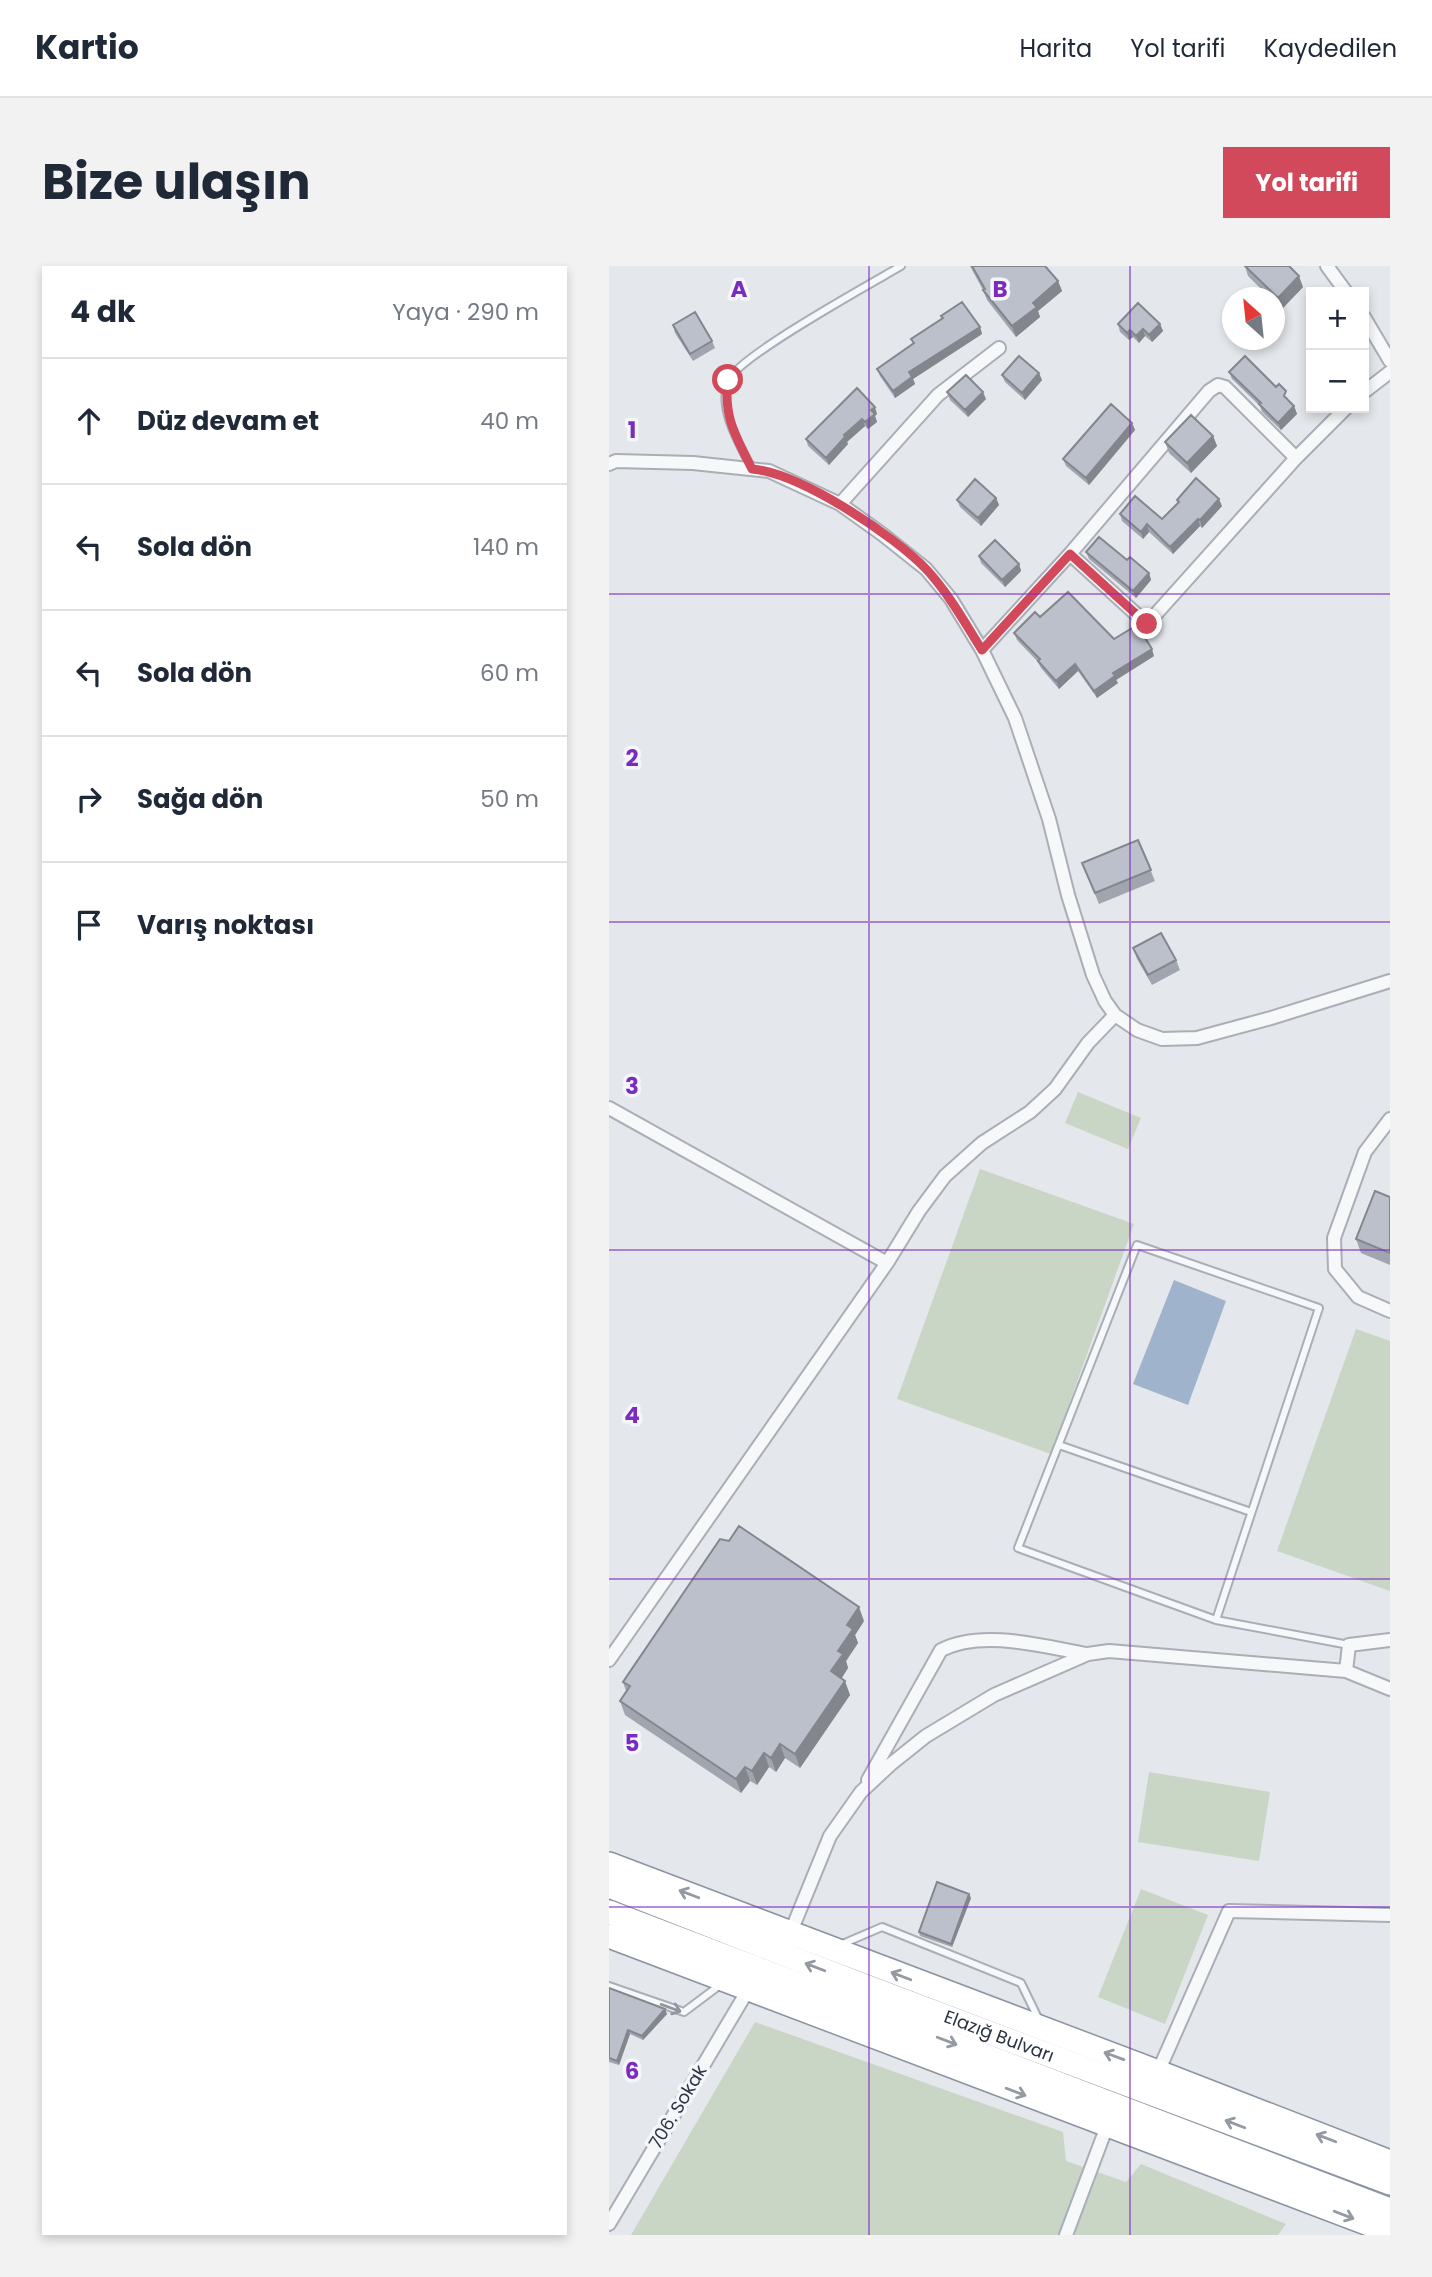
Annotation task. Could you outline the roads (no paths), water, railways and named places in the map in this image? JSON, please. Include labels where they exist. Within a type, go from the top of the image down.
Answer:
[{"type":"highway","points":[[609,1864],[1390,2162]]},
{"type":"highway","name":"Elazığ Bulvarı","points":[[609,1886],[865,1986],[1390,2183]]},
{"type":"highway","name":"Elazığ Bulvarı","points":[[609,1912],[1390,2210]]},
{"type":"highway","points":[[609,1936],[1390,2232]]},
{"type":"street","points":[[1327,266],[1342,287]]},
{"type":"street","points":[[1369,325],[1390,361]]},
{"type":"street","points":[[840,504],[939,395],[999,348]]},
{"type":"street","points":[[1369,388],[1390,372]]},
{"type":"street","points":[[982,650],[1070,554],[1209,391],[1218,385],[1225,387],[1296,458]]},
{"type":"street","points":[[1070,554],[1147,624],[1296,458],[1341,413]]},
{"type":"street","points":[[609,464],[617,461],[693,463],[769,471],[840,504],[926,569],[951,599],[982,650],[1015,718],[1049,819],[1068,895],[1093,975],[1115,1015],[1137,1030],[1162,1039],[1197,1038],[1390,981]]},
{"type":"street","points":[[609,1660],[887,1264],[919,1211],[945,1176],[982,1143],[1030,1112],[1055,1089],[1088,1043],[1115,1015]]},
{"type":"street","points":[[609,1108],[887,1264]]},
{"type":"street","points":[[1390,1119],[1364,1152],[1334,1238],[1335,1269],[1358,1297],[1390,1311]]},
{"type":"street","points":[[790,1934],[830,1836],[861,1792],[902,1723],[940,1650],[955,1643],[972,1640],[1023,1642],[1087,1654]]},
{"type":"street","points":[[1346,1671],[1349,1645],[1390,1640]]},
{"type":"street","points":[[861,1792],[909,1750],[956,1717],[994,1695],[1087,1654],[1109,1651],[1346,1671],[1390,1689]]},
{"type":"street","points":[[1158,2072],[1229,1911],[1390,1915]]},
{"type":"street","name":"706. Sokak","points":[[609,2224],[613,2204],[748,1990]]},
{"type":"street","points":[[1066,2235],[1107,2126]]},
{"type":"lane","points":[[752,469],[731,425],[726,400],[728,380],[739,368],[772,343],[901,266]]},
{"type":"lane","points":[[1216,1620],[1318,1308],[1137,1245],[1018,1548],[1216,1620],[1349,1645]]},
{"type":"lane","points":[[1059,1445],[1251,1512]]},
{"type":"lane","points":[[831,1949],[882,1927],[1021,1983],[1043,2029]]},
{"type":"lane","points":[[609,1986],[684,2012],[726,1981]]},
{"type":"water","points":[[1174,1280],[1226,1301],[1188,1405],[1133,1384]]}]
